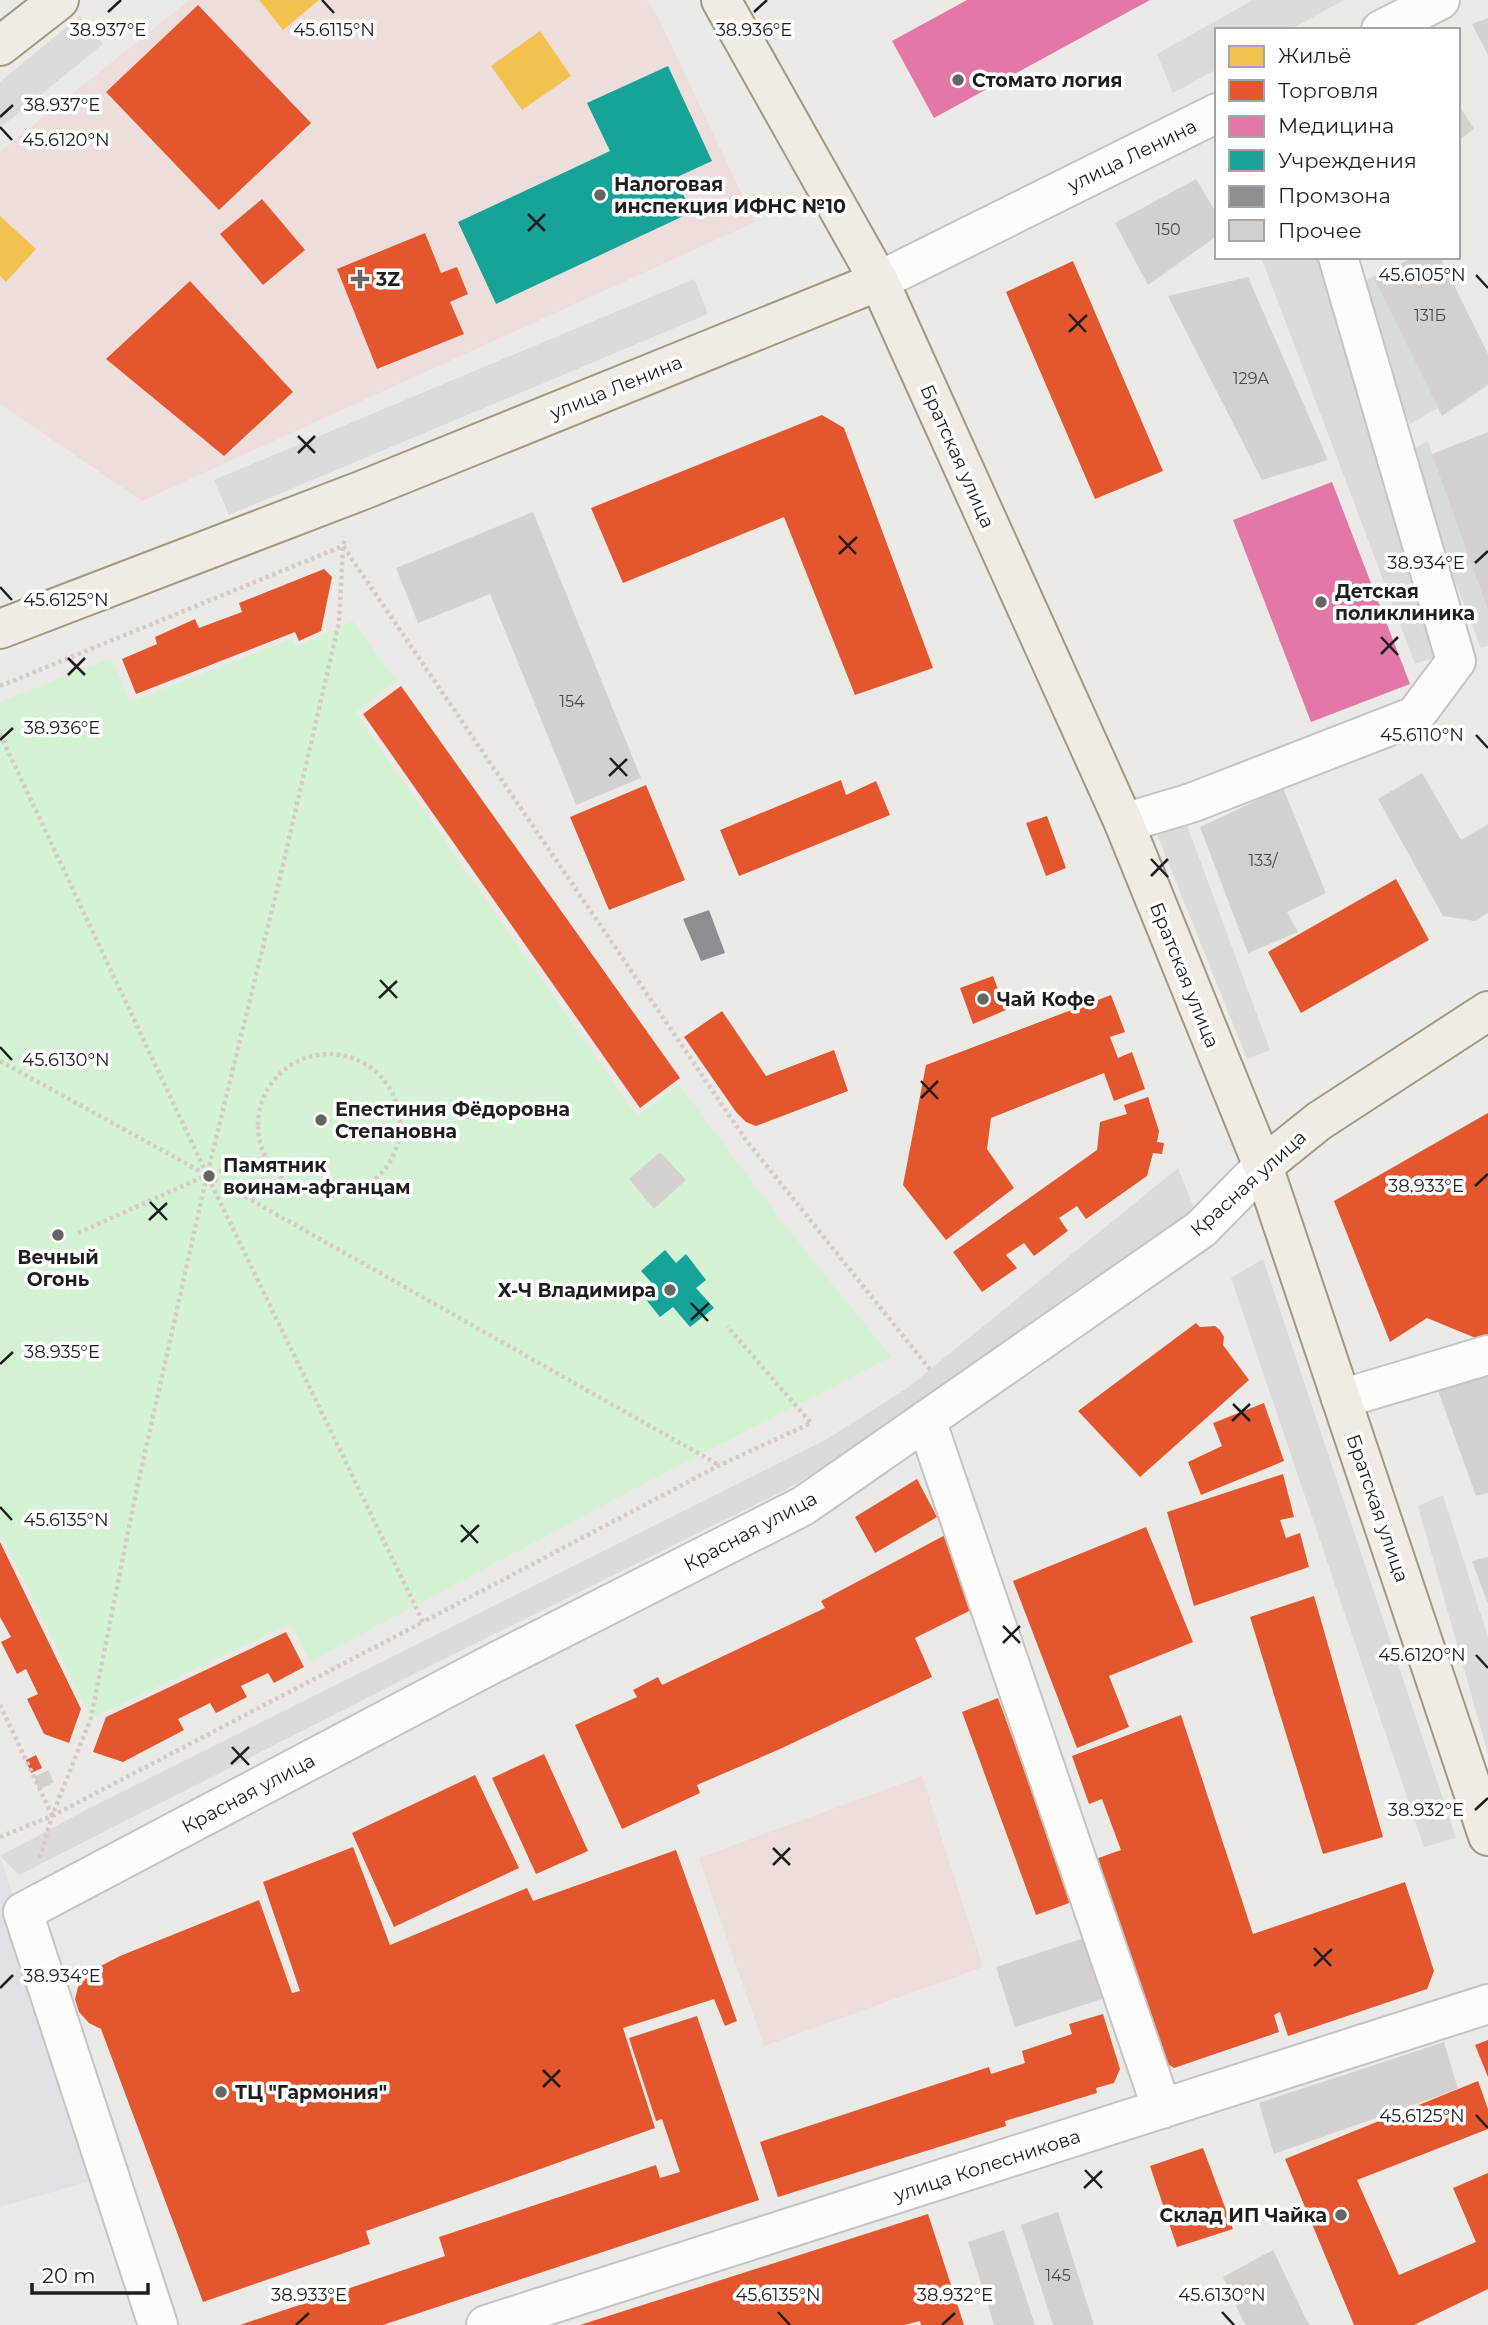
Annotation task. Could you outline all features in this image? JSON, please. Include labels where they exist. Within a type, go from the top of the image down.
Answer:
[{"type":"main road","points":[[0,46],[59,0]]},
{"type":"main road","name":"Братская улица","points":[[721,0],[879,281],[1124,823],[1263,1166],[1488,1836]]},
{"type":"main road","name":"улица Ленина","points":[[0,629],[363,490],[879,281]]},
{"type":"main road","name":"Красная улица","points":[[1263,1166],[1319,1121],[1488,1011]]},
{"type":"street","points":[[1385,28],[1440,0]]},
{"type":"street","name":"улица Ленина","points":[[879,281],[1215,114]]},
{"type":"street","points":[[1124,823],[1191,803],[1415,716],[1456,661],[1339,259]]},
{"type":"street","name":"Красная улица","points":[[23,1912],[490,1665],[803,1506],[1200,1228],[1263,1166]]},
{"type":"street","points":[[1341,1399],[1488,1355]]},
{"type":"street","points":[[940,1410],[1162,2109]]},
{"type":"street","points":[[23,1912],[158,2325]]},
{"type":"street","name":"улица Колесникова","points":[[486,2325],[1488,2004]]},
{"type":"path","points":[[23,1912],[52,1816],[91,1718],[135,1497],[206,1174],[282,869],[339,622],[342,546],[363,490]]},
{"type":"path","points":[[0,686],[342,546]]},
{"type":"path","points":[[342,546],[746,1140],[940,1410]]},
{"type":"path","points":[[0,734],[206,1174],[423,1622]]},
{"type":"path","points":[[330,1054],[354,1059],[375,1071],[391,1090],[399,1113],[400,1135],[393,1157],[380,1175],[363,1188],[342,1196],[320,1196],[299,1190],[280,1178],[265,1158],[258,1135],[259,1110],[268,1087],[284,1069],[306,1057],[330,1054]]},
{"type":"path","points":[[0,1061],[206,1174],[720,1465]]},
{"type":"path","points":[[78,1233],[206,1174],[265,1158]]},
{"type":"path","points":[[0,1838],[52,1816],[720,1465],[811,1423],[727,1326]]},
{"type":"path","points":[[0,1705],[52,1816]]},
{"type":"shaded area","points":[[189,0],[647,0],[657,15],[755,222],[142,501],[0,404],[0,152]]},
{"type":"shaded area","points":[[1253,0],[1344,0],[1293,28],[1215,28],[1215,70],[1173,93],[1157,54]]},
{"type":"shaded area","points":[[80,16],[103,44],[0,128],[0,82]]},
{"type":"shaded area","points":[[1262,259],[1318,259],[1453,651],[1415,664]]},
{"type":"shaded area","points":[[1373,277],[1438,408],[1410,424],[1353,285]]},
{"type":"shaded area","points":[[694,279],[708,314],[229,515],[214,480]]},
{"type":"shaded area","points":[[1428,441],[1488,612],[1488,646],[1481,648],[1406,454]]},
{"type":"shaded area","points":[[1184,817],[1270,1050],[1247,1059],[1154,827]]},
{"type":"shaded area","points":[[1178,1168],[1197,1216],[1170,1227],[884,1432],[783,1491],[424,1669],[19,1875],[0,1856],[86,1810],[827,1439],[906,1389]]},
{"type":"shaded area","points":[[1263,1259],[1456,1838],[1424,1847],[1231,1278]]},
{"type":"shaded area","points":[[1443,1495],[1488,1637],[1488,1754],[1418,1506]]},
{"type":"shaded area","points":[[922,1776],[983,1967],[764,2046],[699,1858]]},
{"type":"shaded area","points":[[0,1857],[108,2176],[0,2207]]},
{"type":"green space","points":[[353,621],[396,681],[355,712],[637,1116],[679,1085],[787,1228],[891,1357],[685,1462],[311,1661],[290,1624],[91,1718],[0,1532],[0,702],[111,658],[130,702],[291,639],[295,647]]},
{"type":"building: Жильё","points":[[259,0],[319,0],[283,30]]},
{"type":"building: Жильё","points":[[540,31],[571,76],[522,110],[491,66]]},
{"type":"building: Жильё","points":[[0,216],[36,249],[6,282],[0,276]]},
{"type":"building: Торговля","points":[[198,5],[311,123],[219,210],[106,92]]},
{"type":"building: Торговля","points":[[262,199],[305,250],[263,285],[220,234]]},
{"type":"building: Торговля","points":[[425,233],[441,273],[457,267],[468,294],[450,302],[464,334],[377,369],[337,269]]},
{"type":"building: Торговля","points":[[1073,261],[1163,471],[1095,499],[1006,292]]},
{"type":"building: Торговля","points":[[190,281],[293,392],[224,456],[106,359]]},
{"type":"building: Торговля","points":[[822,415],[844,428],[933,668],[855,695],[784,517],[623,583],[591,508]]},
{"type":"building: Торговля","points":[[324,569],[332,577],[321,631],[299,641],[295,632],[136,694],[122,659],[157,644],[155,637],[195,619],[199,628],[242,612],[239,603]]},
{"type":"building: Торговля","points":[[401,686],[680,1078],[640,1108],[363,714]]},
{"type":"building: Торговля","points":[[841,780],[846,795],[876,781],[890,815],[739,876],[720,830]]},
{"type":"building: Торговля","points":[[646,785],[685,880],[609,910],[570,817]]},
{"type":"building: Торговля","points":[[1047,816],[1066,868],[1046,876],[1026,823]]},
{"type":"building: Торговля","points":[[1396,879],[1429,940],[1301,1013],[1268,952]]},
{"type":"building: Торговля","name":"Чай Кофе","points":[[993,976],[1006,1010],[973,1024],[960,988]]},
{"type":"building: Торговля","points":[[1111,995],[1125,1032],[1110,1037],[1118,1058],[1132,1052],[1145,1089],[1114,1101],[1104,1073],[991,1118],[987,1149],[1014,1188],[946,1240],[903,1185],[926,1065]]},
{"type":"building: Торговля","points":[[722,1011],[766,1076],[834,1050],[848,1091],[756,1126],[746,1122],[736,1112],[684,1037]]},
{"type":"building: Торговля","points":[[1148,1097],[1159,1131],[1157,1142],[1164,1143],[1162,1154],[1153,1153],[1147,1176],[1086,1219],[1077,1206],[1059,1218],[1068,1231],[1034,1256],[1024,1243],[1006,1255],[1017,1268],[982,1292],[953,1252],[1097,1150],[1100,1122],[1127,1114],[1124,1105]]},
{"type":"building: Торговля","points":[[1488,1113],[1488,1340],[1483,1341],[1427,1318],[1390,1342],[1334,1201]]},
{"type":"building: Торговля","points":[[1196,1323],[1200,1327],[1215,1326],[1220,1330],[1224,1337],[1223,1345],[1249,1380],[1140,1477],[1078,1411]]},
{"type":"building: Торговля","points":[[1264,1403],[1284,1461],[1201,1495],[1188,1462],[1222,1446],[1213,1423]]},
{"type":"building: Торговля","points":[[1283,1474],[1294,1517],[1280,1520],[1286,1538],[1300,1533],[1309,1567],[1194,1606],[1167,1512]]},
{"type":"building: Торговля","points":[[917,1479],[937,1517],[875,1553],[855,1517]]},
{"type":"building: Торговля","points":[[1146,1527],[1193,1642],[1109,1676],[1129,1727],[1077,1748],[1013,1581]]},
{"type":"building: Торговля","points":[[949,1533],[983,1604],[915,1638],[932,1677],[697,1785],[700,1793],[622,1829],[575,1725],[637,1697],[633,1690],[658,1677],[662,1685],[825,1608],[821,1601]]},
{"type":"building: Торговля","points":[[0,1542],[81,1709],[69,1743],[44,1734],[27,1699],[38,1694],[26,1669],[17,1674],[1,1642],[11,1637],[0,1617]]},
{"type":"building: Торговля","points":[[1314,1596],[1383,1837],[1323,1854],[1250,1617]]},
{"type":"building: Торговля","points":[[286,1632],[304,1667],[274,1683],[268,1673],[241,1686],[247,1697],[216,1713],[210,1703],[178,1719],[184,1730],[123,1762],[93,1752],[106,1717]]},
{"type":"building: Торговля","points":[[998,1698],[1072,1902],[1036,1915],[962,1712]]},
{"type":"building: Торговля","points":[[1181,1715],[1253,1934],[1405,1882],[1434,1971],[1427,1989],[1288,2036],[1280,2012],[1274,2015],[1279,2032],[1174,2068],[1152,2054],[1087,1862],[1121,1850],[1102,1799],[1089,1804],[1072,1756]]},
{"type":"building: Торговля","points":[[544,1754],[588,1851],[536,1874],[492,1778]]},
{"type":"building: Торговля","points":[[36,1755],[42,1768],[31,1773],[26,1760]]},
{"type":"building: Торговля","points":[[475,1775],[519,1868],[394,1927],[352,1833]]},
{"type":"building: Торговля","points":[[353,1847],[390,1945],[527,1888],[533,1901],[676,1850],[737,2021],[725,2026],[714,1999],[623,2028],[655,2128],[366,2231],[370,2244],[203,2302],[101,2029],[89,2023],[79,2012],[75,1999],[78,1987],[89,1972],[120,1956],[259,1900],[292,1993],[300,1991],[263,1882]]},
{"type":"building: Торговля","points":[[1103,2014],[1120,2069],[1114,2083],[1096,2088],[1097,2093],[1005,2121],[1006,2126],[778,2197],[760,2142],[989,2067],[991,2074],[1025,2063],[1022,2051],[1072,2034],[1069,2024]]},
{"type":"building: Торговля","points":[[697,2016],[759,2200],[383,2325],[240,2325],[445,2256],[439,2237],[656,2165],[660,2178],[680,2172],[662,2119],[656,2121],[629,2038]]},
{"type":"building: Торговля","points":[[1488,2040],[1488,2077],[1475,2045]]},
{"type":"building: Торговля","name":"Склад ИП Чайка","points":[[1478,2081],[1488,2109],[1488,2129],[1357,2180],[1399,2275],[1476,2242],[1453,2188],[1488,2173],[1488,2289],[1414,2325],[1354,2325],[1285,2159]]},
{"type":"building: Торговля","points":[[1203,2148],[1233,2229],[1177,2247],[1150,2166]]},
{"type":"building: Торговля","points":[[928,2214],[964,2325],[921,2325],[920,2321],[905,2325],[580,2325]]},
{"type":"building: Медицина","name":"Стомато логия","points":[[967,0],[1150,0],[934,118],[892,41]]},
{"type":"building: Медицина","name":"Детская поликлиника","points":[[1332,482],[1410,684],[1311,722],[1233,520]]},
{"type":"building: Учреждения","name":"Налоговая инспекция ИФНС №10","points":[[668,66],[712,161],[675,178],[692,212],[496,304],[458,222],[610,151],[587,103]]},
{"type":"building: Учреждения","name":"Х-Ч Владимира","points":[[665,1250],[676,1263],[686,1254],[706,1280],[696,1288],[714,1308],[690,1327],[673,1307],[660,1317],[640,1292],[651,1282],[641,1271]]},
{"type":"building: Промзона","points":[[709,910],[725,953],[701,961],[683,919]]},
{"type":"building: Прочее","points":[[1488,18],[1488,55],[1472,24]]},
{"type":"building: Прочее","points":[[1460,107],[1474,129],[1460,140]]},
{"type":"building: Прочее","points":[[1196,179],[1215,211],[1215,237],[1148,285],[1115,223]]},
{"type":"building: Прочее","points":[[1410,259],[1441,259],[1488,354],[1488,385],[1442,416],[1373,277]]},
{"type":"building: Прочее","points":[[1248,277],[1328,460],[1262,480],[1168,296]]},
{"type":"building: Прочее","points":[[1488,432],[1488,611],[1432,454]]},
{"type":"building: Прочее","points":[[533,512],[641,778],[576,805],[490,594],[418,623],[396,568]]},
{"type":"building: Прочее","points":[[1422,773],[1461,840],[1488,824],[1488,913],[1475,921],[1443,916],[1378,799]]},
{"type":"building: Прочее","points":[[1283,788],[1326,893],[1287,912],[1298,932],[1248,953],[1200,827]]},
{"type":"building: Прочее","points":[[660,1152],[686,1180],[654,1209],[629,1179]]},
{"type":"building: Прочее","points":[[1488,1365],[1488,1493],[1476,1496],[1435,1382]]},
{"type":"building: Прочее","points":[[1488,1557],[1488,1604],[1472,1561]]},
{"type":"building: Прочее","points":[[48,1770],[54,1782],[39,1790],[34,1777]]},
{"type":"building: Прочее","points":[[1084,1938],[1102,1999],[1015,2027],[996,1967]]},
{"type":"building: Прочее","points":[[1444,2042],[1458,2089],[1274,2154],[1259,2103]]},
{"type":"building: Прочее","points":[[1058,2212],[1094,2325],[1053,2325],[1021,2225]]},
{"type":"building: Прочее","points":[[1004,2230],[1035,2325],[994,2325],[968,2242]]},
{"type":"building: Прочее","points":[[1273,2250],[1309,2325],[1245,2325],[1223,2277]]},
{"type":"place","name":"Стомато логия","points":[[958,80]]},
{"type":"place","name":"Налоговая инспекция ИФНС №10","points":[[600,195]]},
{"type":"place","name":"3Z","points":[[360,279]]},
{"type":"place","name":"Детская поликлиника","points":[[1321,602]]},
{"type":"place","name":"Чай Кофе","points":[[983,999]]},
{"type":"place","name":"Епестиния Фёдоровна Степановна","points":[[321,1120]]},
{"type":"place","name":"Памятник воинам-афганцам","points":[[209,1176]]},
{"type":"place","name":"Вечный Огонь","points":[[58,1235]]},
{"type":"place","name":"Х-Ч Владимира","points":[[670,1290]]},
{"type":"place","name":"ТЦ \"Гармония\"","points":[[221,2092]]},
{"type":"place","name":"Склад ИП Чайка","points":[[1341,2215]]}]
